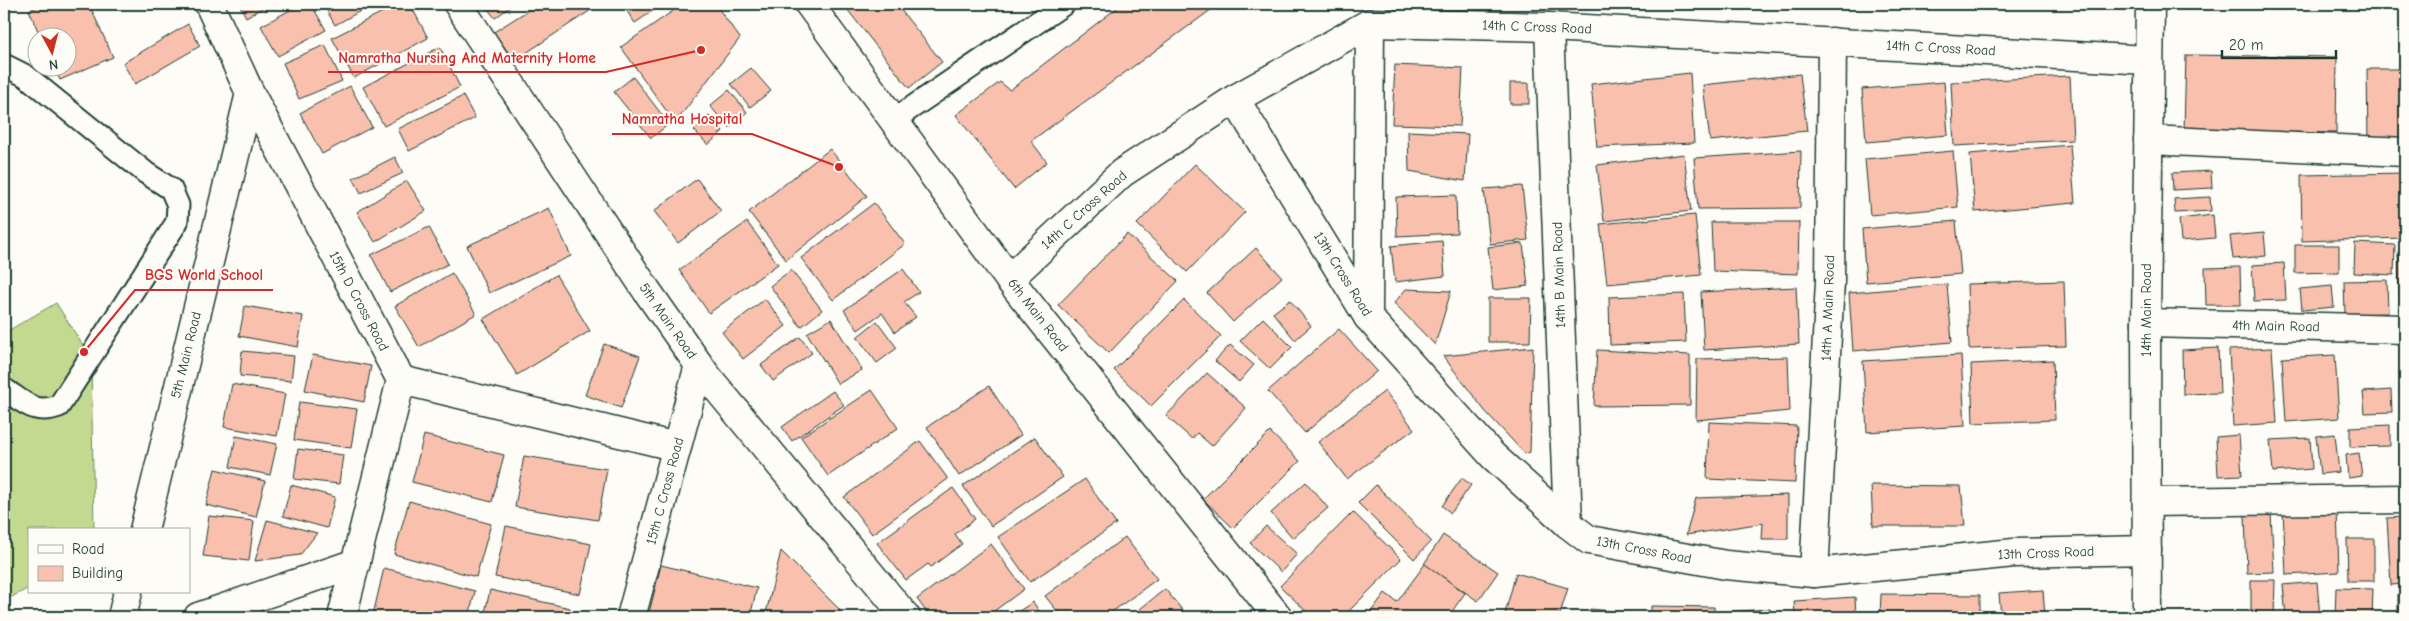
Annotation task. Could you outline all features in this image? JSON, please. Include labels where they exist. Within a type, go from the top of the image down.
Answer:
[{"type":"street","name":"15th D Cross Road","points":[[208,4],[250,93],[401,380]]},
{"type":"street","name":"5th Main Road","points":[[458,4],[647,291],[699,365],[902,615]]},
{"type":"street","name":"6th Main Road","points":[[809,4],[1009,279],[1278,617]]},
{"type":"street","name":"14th Main Road","points":[[2147,617],[2146,324],[2150,4]]},
{"type":"street","name":"14th C Cross Road","points":[[1009,279],[1122,173],[1235,99],[1370,22],[1549,27],[2148,60]]},
{"type":"street","points":[[1368,317],[1370,22]]},
{"type":"street","name":"14th B Main Road","points":[[1549,27],[1568,524]]},
{"type":"street","name":"14th A Main Road","points":[[1814,574],[1830,282],[1832,42]]},
{"type":"street","name":"5th Main Road","points":[[144,528],[250,93]]},
{"type":"street","name":"13th Cross Road","points":[[1235,99],[1368,317],[1493,456],[1568,524],[1589,540],[1726,565],[1814,574],[2014,553],[2146,550]]},
{"type":"street","points":[[2148,140],[2405,152]]},
{"type":"street","name":"4th Main Road","points":[[2146,324],[2405,329]]},
{"type":"street","name":"15th C Cross Road","points":[[631,617],[699,365]]},
{"type":"street","points":[[342,617],[401,380],[677,447]]},
{"type":"street","points":[[2147,502],[2405,499]]},
{"type":"street","points":[[198,617],[356,563]]},
{"type":"street","points":[[122,617],[128,594]]},
{"type":"lane","points":[[895,120],[1064,4]]},
{"type":"lane","points":[[4,65],[26,76],[146,173],[171,189],[178,205],[176,222],[59,406],[45,411],[30,407],[4,389]]},
{"type":"green space","points":[[56,303],[91,358],[94,528],[28,528],[28,589],[4,601],[4,333]]},
{"type":"building","points":[[44,4],[89,4],[113,57],[78,72],[78,28],[37,28],[29,10]]},
{"type":"building","points":[[239,4],[270,4],[246,17]]},
{"type":"building","points":[[301,4],[311,4],[326,30],[278,56],[261,26]]},
{"type":"building","points":[[323,4],[373,4],[335,25]]},
{"type":"building","points":[[398,4],[410,4],[428,38],[354,78],[332,38]]},
{"type":"building","points":[[493,4],[514,4],[495,18],[487,8]]},
{"type":"building","points":[[538,4],[587,4],[591,10],[514,61],[494,32]]},
{"type":"building","points":[[622,4],[663,4],[635,23]]},
{"type":"building","points":[[683,4],[715,4],[740,38],[675,123],[621,47]]},
{"type":"building","points":[[843,4],[896,4],[942,62],[909,88]]},
{"type":"building","points":[[1122,4],[1219,4],[1031,141],[1047,162],[1014,189],[956,115],[1000,82],[1010,90]]},
{"type":"building","points":[[188,24],[200,46],[135,84],[123,63]]},
{"type":"building","points":[[325,45],[342,81],[299,99],[283,63]]},
{"type":"building","points":[[440,47],[460,87],[384,126],[363,87]]},
{"type":"building","points":[[2186,55],[2337,57],[2336,133],[2184,130]]},
{"type":"building","points":[[1395,65],[1463,68],[1460,126],[1392,124]]},
{"type":"building","points":[[751,68],[771,91],[750,107],[731,84]]},
{"type":"building","points":[[2367,69],[2405,69],[2405,142],[2368,142]]},
{"type":"building","points":[[1690,73],[1694,143],[1597,147],[1591,84]]},
{"type":"building","points":[[1800,74],[1807,131],[1710,141],[1703,85]]},
{"type":"building","points":[[2070,76],[2073,140],[1954,146],[1951,82]]},
{"type":"building","points":[[633,77],[669,124],[651,138],[614,92]]},
{"type":"building","points":[[1944,82],[1948,135],[1866,142],[1862,89]]},
{"type":"building","points":[[1510,83],[1529,83],[1529,104],[1510,104]]},
{"type":"building","points":[[350,86],[372,127],[322,154],[300,113]]},
{"type":"building","points":[[729,90],[747,112],[729,128],[710,106]]},
{"type":"building","points":[[463,96],[475,118],[409,151],[398,129]]},
{"type":"building","points":[[709,116],[723,131],[708,145],[694,130]]},
{"type":"building","points":[[1408,131],[1468,134],[1465,181],[1409,171]]},
{"type":"building","points":[[2070,145],[2075,203],[1975,212],[1970,154]]},
{"type":"building","points":[[830,149],[867,196],[786,260],[749,212]]},
{"type":"building","points":[[1801,151],[1800,208],[1698,209],[1694,158]]},
{"type":"building","points":[[1953,151],[1958,207],[1870,215],[1865,159]]},
{"type":"building","points":[[1684,154],[1691,211],[1604,221],[1597,165]]},
{"type":"building","points":[[395,157],[403,173],[361,193],[353,178]]},
{"type":"building","points":[[1195,164],[1245,212],[1187,272],[1137,224]]},
{"type":"building","points":[[2211,171],[2212,188],[2173,190],[2172,173]]},
{"type":"building","points":[[2405,173],[2405,238],[2302,241],[2301,175]]},
{"type":"building","points":[[697,179],[721,211],[678,243],[654,211]]},
{"type":"building","points":[[407,181],[426,211],[375,242],[357,212]]},
{"type":"building","points":[[1522,186],[1528,240],[1490,244],[1484,189]]},
{"type":"building","points":[[1456,195],[1457,233],[1397,236],[1396,197]]},
{"type":"building","points":[[2210,197],[2211,211],[2175,213],[2174,199]]},
{"type":"building","points":[[874,203],[905,244],[833,300],[801,258]]},
{"type":"building","points":[[549,208],[571,256],[489,293],[467,246]]},
{"type":"building","points":[[1695,215],[1701,275],[1607,284],[1600,224]]},
{"type":"building","points":[[2213,215],[2215,238],[2181,241],[2179,219]]},
{"type":"building","points":[[1956,221],[1961,274],[1866,282],[1862,229]]},
{"type":"building","points":[[747,222],[778,264],[709,313],[679,270]]},
{"type":"building","points":[[1711,222],[1799,222],[1798,274],[1713,271]]},
{"type":"building","points":[[429,227],[448,264],[390,292],[371,255]]},
{"type":"building","points":[[2264,233],[2266,256],[2233,259],[2230,236]]},
{"type":"building","points":[[1127,234],[1178,281],[1109,353],[1058,305]]},
{"type":"building","points":[[1442,241],[1445,276],[1395,282],[1391,246]]},
{"type":"building","points":[[1523,243],[1528,286],[1493,290],[1488,247]]},
{"type":"building","points":[[2355,243],[2395,245],[2394,275],[2354,273]]},
{"type":"building","points":[[2295,245],[2339,245],[2339,272],[2295,273]]},
{"type":"building","points":[[1256,248],[1282,277],[1233,322],[1207,293]]},
{"type":"building","points":[[2398,252],[2405,252],[2405,311],[2400,311]]},
{"type":"building","points":[[2284,263],[2286,300],[2254,301],[2252,265]]},
{"type":"building","points":[[2240,267],[2241,305],[2206,305],[2205,268]]},
{"type":"building","points":[[903,269],[919,292],[904,302],[916,317],[895,332],[882,313],[858,330],[844,310]]},
{"type":"building","points":[[791,270],[822,310],[801,327],[770,286]]},
{"type":"building","points":[[452,273],[476,314],[419,347],[395,306]]},
{"type":"building","points":[[556,275],[590,331],[517,375],[483,319]]},
{"type":"building","points":[[2387,280],[2388,313],[2345,314],[2344,281]]},
{"type":"building","points":[[2064,281],[2066,346],[1969,349],[1967,284]]},
{"type":"building","points":[[1947,284],[1952,342],[1853,351],[1849,293]]},
{"type":"building","points":[[2332,286],[2334,307],[2302,310],[2300,289]]},
{"type":"building","points":[[1796,287],[1799,344],[1704,350],[1701,292]]},
{"type":"building","points":[[1406,289],[1451,291],[1435,345],[1394,303]]},
{"type":"building","points":[[1684,294],[1686,342],[1610,345],[1609,297]]},
{"type":"building","points":[[1488,298],[1531,298],[1530,342],[1488,342]]},
{"type":"building","points":[[765,299],[786,326],[743,359],[722,332]]},
{"type":"building","points":[[1184,300],[1221,336],[1151,406],[1114,370]]},
{"type":"building","points":[[1290,300],[1311,326],[1295,340],[1273,313]]},
{"type":"building","points":[[245,306],[303,316],[298,347],[239,336]]},
{"type":"building","points":[[1263,318],[1292,347],[1270,369],[1240,341]]},
{"type":"building","points":[[831,319],[862,370],[838,384],[807,333]]},
{"type":"building","points":[[877,321],[897,348],[877,363],[857,337]]},
{"type":"building","points":[[1339,329],[1377,371],[1305,433],[1268,391]]},
{"type":"building","points":[[800,337],[812,353],[773,381],[761,365]]},
{"type":"building","points":[[604,344],[640,356],[621,408],[585,395]]},
{"type":"building","points":[[1230,345],[1254,365],[1239,382],[1215,361]]},
{"type":"building","points":[[1533,347],[1530,452],[1525,454],[1485,411],[1443,356]]},
{"type":"building","points":[[2218,348],[2220,393],[2183,394],[2182,350]]},
{"type":"building","points":[[2272,348],[2277,423],[2233,426],[2229,350]]},
{"type":"building","points":[[1597,350],[1690,355],[1690,405],[1594,406]]},
{"type":"building","points":[[242,351],[294,356],[291,381],[240,376]]},
{"type":"building","points":[[313,355],[371,366],[364,402],[305,390]]},
{"type":"building","points":[[1961,355],[1965,426],[1867,432],[1863,361]]},
{"type":"building","points":[[2335,355],[2339,418],[2286,422],[2282,358]]},
{"type":"building","points":[[1788,357],[1790,411],[1696,420],[1697,359]]},
{"type":"building","points":[[2400,358],[2405,358],[2405,393],[2404,393]]},
{"type":"building","points":[[2053,360],[2055,420],[1973,423],[1971,364]]},
{"type":"building","points":[[1207,373],[1246,408],[1212,446],[1197,433],[1192,439],[1166,416]]},
{"type":"building","points":[[232,384],[285,394],[277,436],[224,427]]},
{"type":"building","points":[[989,386],[1021,435],[959,476],[927,427]]},
{"type":"building","points":[[872,390],[898,428],[828,476],[801,437]]},
{"type":"building","points":[[2391,390],[2392,412],[2365,413],[2363,392]]},
{"type":"building","points":[[833,391],[844,405],[792,441],[782,427]]},
{"type":"building","points":[[1385,391],[1414,429],[1347,479],[1318,442]]},
{"type":"building","points":[[299,402],[357,409],[351,448],[294,440]]},
{"type":"building","points":[[1709,422],[1797,426],[1795,483],[1707,479]]},
{"type":"building","points":[[2390,425],[2390,446],[2350,447],[2350,427]]},
{"type":"building","points":[[1270,432],[1300,461],[1233,528],[1203,499]]},
{"type":"building","points":[[2335,434],[2339,472],[2320,474],[2316,436]]},
{"type":"building","points":[[424,435],[504,455],[492,502],[412,482]]},
{"type":"building","points":[[2239,435],[2242,475],[2218,476],[2216,437]]},
{"type":"building","points":[[236,436],[277,444],[270,475],[230,467]]},
{"type":"building","points":[[1035,437],[1063,477],[991,526],[963,486]]},
{"type":"building","points":[[2310,438],[2312,469],[2273,472],[2270,440]]},
{"type":"building","points":[[920,441],[948,479],[872,534],[844,497]]},
{"type":"building","points":[[298,449],[343,455],[339,484],[294,479]]},
{"type":"building","points":[[2359,453],[2362,476],[2348,478],[2346,455]]},
{"type":"building","points":[[524,456],[607,469],[598,520],[515,507]]},
{"type":"building","points":[[215,469],[265,481],[256,517],[206,505]]},
{"type":"building","points":[[1462,478],[1471,485],[1451,513],[1442,506]]},
{"type":"building","points":[[1085,479],[1116,524],[1030,582],[998,537]]},
{"type":"building","points":[[1306,482],[1328,508],[1293,538],[1271,513]]},
{"type":"building","points":[[291,485],[335,497],[327,528],[283,516]]},
{"type":"building","points":[[1376,485],[1431,541],[1414,559],[1358,503]]},
{"type":"building","points":[[1871,485],[1961,486],[1965,526],[1873,526]]},
{"type":"building","points":[[953,488],[975,519],[955,534],[962,544],[931,567],[928,564],[906,580],[877,543]]},
{"type":"building","points":[[1788,495],[1788,539],[1762,539],[1763,523],[1686,535],[1696,498]]},
{"type":"building","points":[[409,501],[491,524],[476,577],[394,554]]},
{"type":"building","points":[[2337,508],[2339,572],[2286,575],[2283,510]]},
{"type":"building","points":[[1353,512],[1401,559],[1343,617],[1312,617],[1280,586]]},
{"type":"building","points":[[2271,513],[2274,572],[2247,573],[2245,514]]},
{"type":"building","points":[[209,516],[254,521],[249,561],[203,556]]},
{"type":"building","points":[[2405,517],[2405,584],[2391,585],[2387,518]]},
{"type":"building","points":[[267,520],[317,533],[300,555],[255,561]]},
{"type":"building","points":[[506,526],[591,544],[580,594],[495,577]]},
{"type":"building","points":[[1266,526],[1297,554],[1281,572],[1250,543]]},
{"type":"building","points":[[1443,535],[1498,572],[1478,601],[1424,564]]},
{"type":"building","points":[[1125,537],[1157,579],[1105,617],[1062,617],[1045,596]]},
{"type":"building","points":[[2347,539],[2374,539],[2374,581],[2348,581]]},
{"type":"building","points":[[991,544],[1024,589],[986,617],[930,617],[917,599]]},
{"type":"building","points":[[781,551],[839,609],[841,617],[765,617]]},
{"type":"building","points":[[1425,564],[1465,593],[1448,617],[1367,617],[1385,593],[1397,602]]},
{"type":"building","points":[[661,565],[757,588],[750,617],[648,617]]},
{"type":"building","points":[[384,568],[475,591],[469,617],[383,617],[373,615]]},
{"type":"building","points":[[1516,573],[1568,588],[1559,617],[1504,617]]},
{"type":"building","points":[[2251,580],[2275,580],[2274,617],[2251,617]]},
{"type":"building","points":[[2317,582],[2320,617],[2286,617],[2283,585]]},
{"type":"building","points":[[2336,588],[2373,589],[2372,617],[2335,617]]},
{"type":"building","points":[[1165,589],[1188,617],[1130,617]]},
{"type":"building","points":[[490,590],[570,608],[567,617],[484,617]]},
{"type":"building","points":[[2043,590],[2045,617],[2001,617],[1999,593]]},
{"type":"building","points":[[1881,594],[1980,595],[1980,617],[1880,617]]},
{"type":"building","points":[[2398,595],[2405,595],[2405,617],[2398,617]]},
{"type":"building","points":[[1855,597],[1856,617],[1795,617],[1794,601]]},
{"type":"building","points":[[1033,602],[1043,617],[1010,617]]},
{"type":"building","points":[[1651,606],[1714,607],[1714,617],[1651,617]]},
{"type":"building","points":[[1590,609],[1633,613],[1633,617],[1590,617]]},
{"type":"building","points":[[1770,609],[1771,617],[1722,617],[1721,612]]},
{"type":"place","name":"Namratha Nursing And Maternity Home","points":[[701,50]]},
{"type":"place","name":"Namratha Hospital","points":[[839,167]]},
{"type":"place","name":"BGS World School","points":[[84,352]]}]
